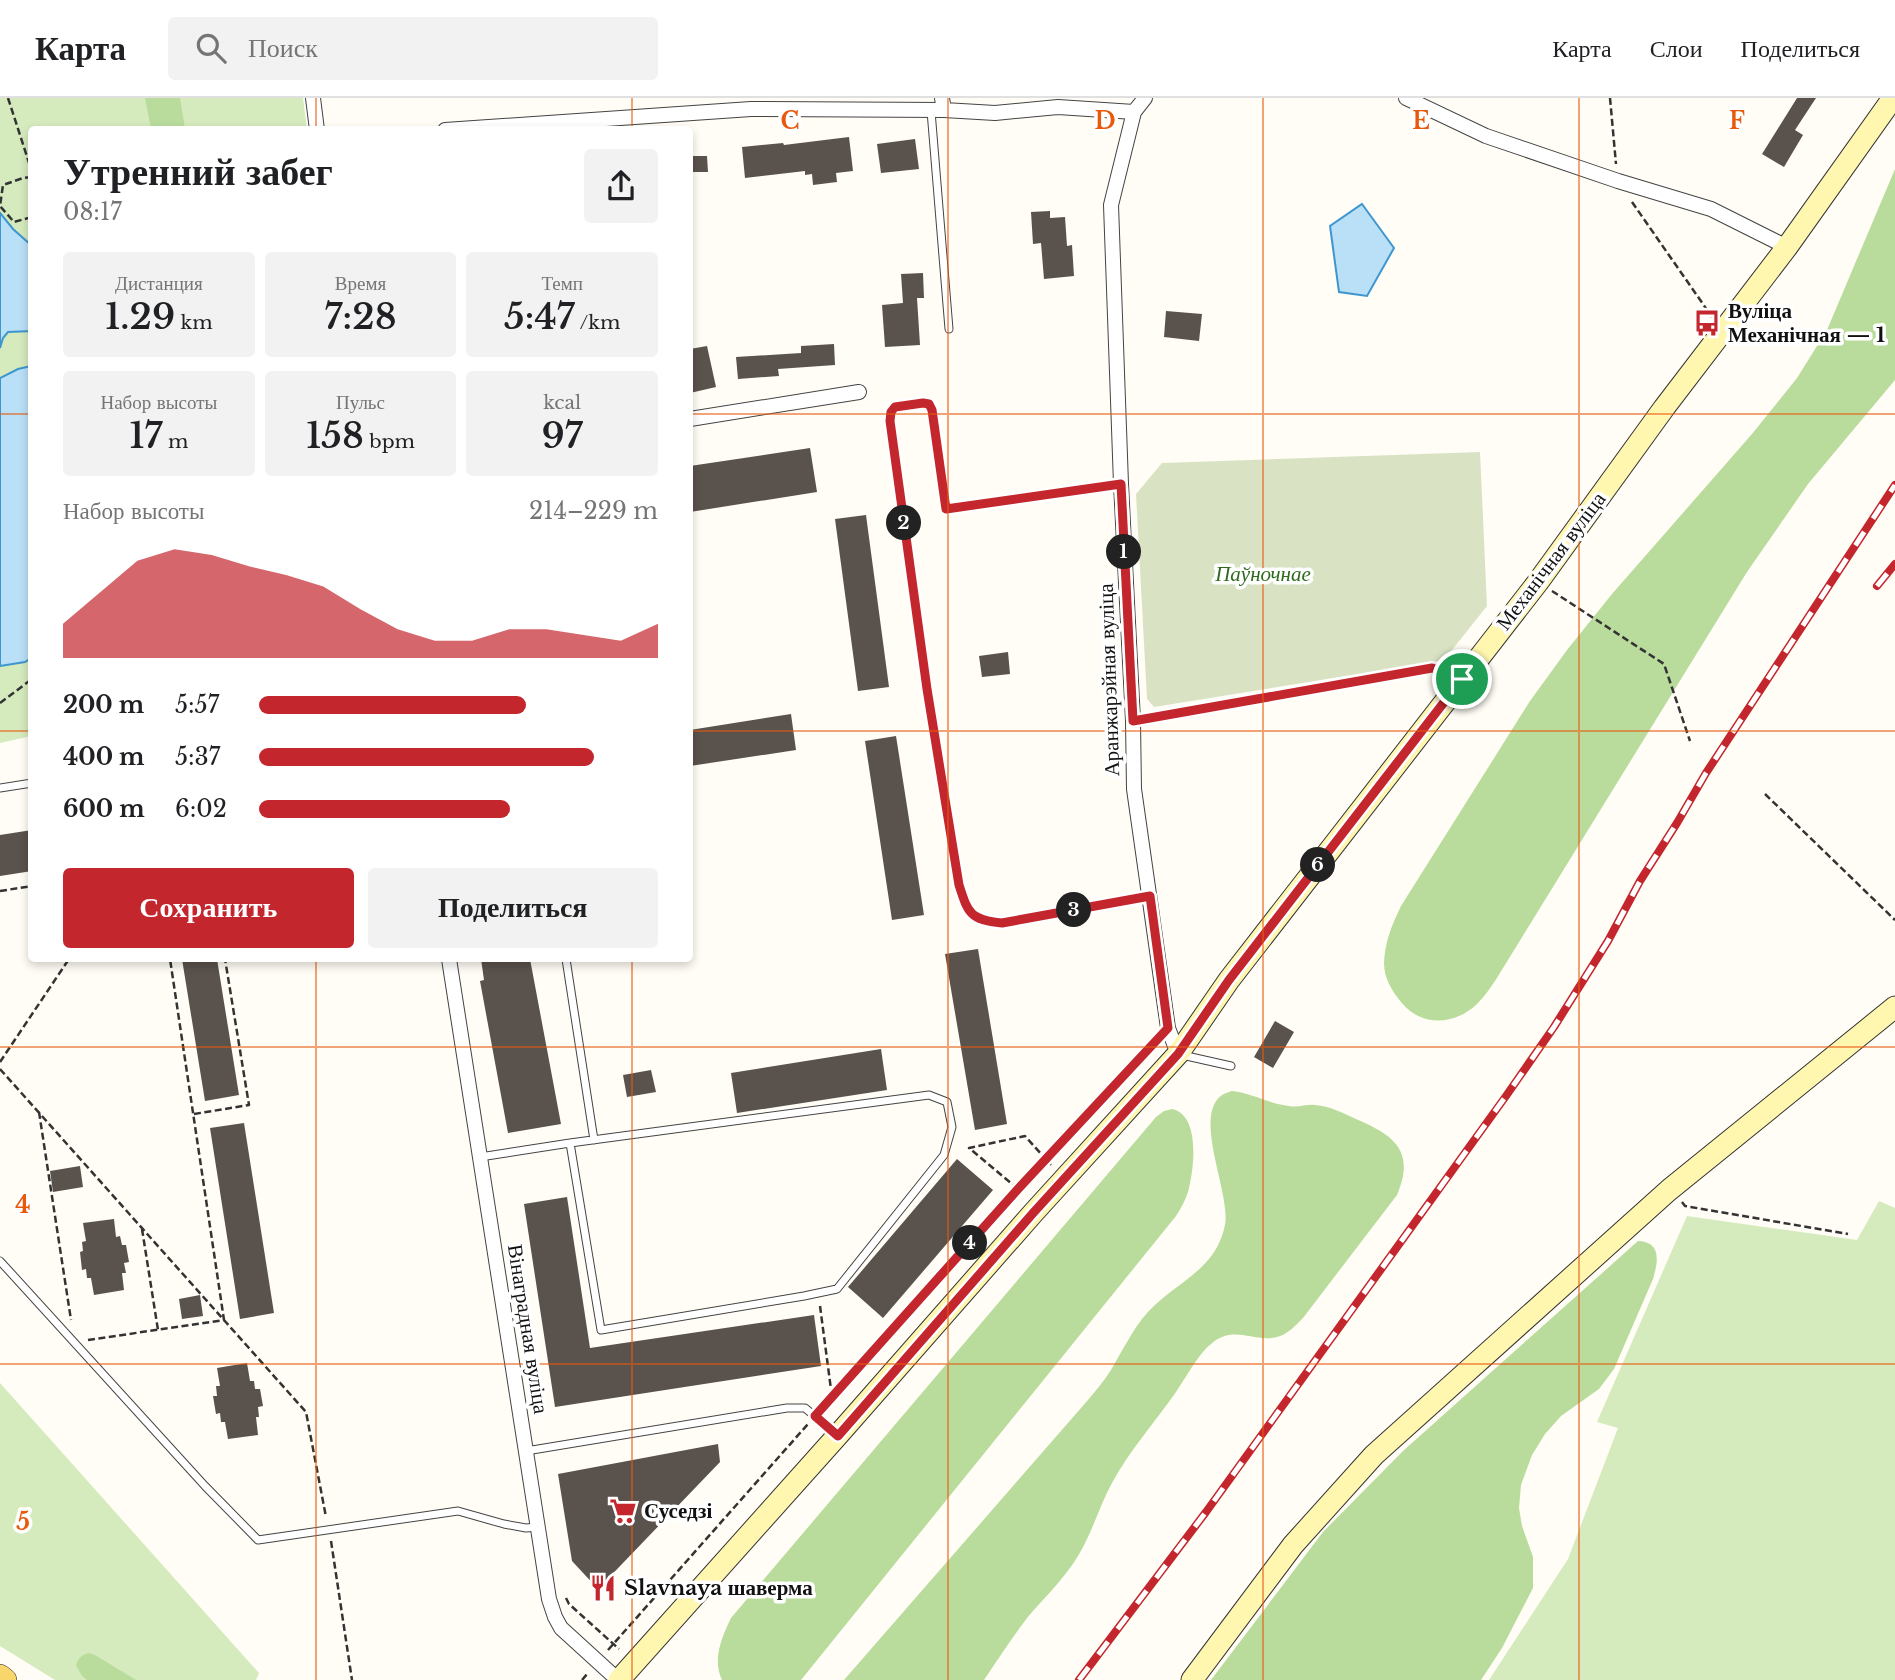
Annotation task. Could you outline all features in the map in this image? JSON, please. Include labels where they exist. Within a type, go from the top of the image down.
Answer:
[{"type":"main road","points":[[0,1676],[5,1680]]},
{"type":"street","points":[[313,98],[316,126]]},
{"type":"street","name":"Аранжарэйная вуліца","points":[[1145,98],[1134,112],[1111,205],[1134,789],[1168,1028],[1178,1054]]},
{"type":"street","points":[[1406,98],[1486,136],[1711,209],[1787,247]]},
{"type":"street","name":"Механічная вуліца","points":[[619,1680],[1034,1212],[1178,1054],[1229,980],[1538,582],[1664,408],[1787,247],[1893,98]]},
{"type":"street","points":[[492,126],[750,104],[939,106],[995,113],[1058,107],[1134,112]]},
{"type":"street","points":[[693,419],[859,392]]},
{"type":"street","name":"Вінаградная вуліца","points":[[449,962],[550,1599],[561,1628],[619,1680]]},
{"type":"street","points":[[1192,1680],[1293,1545],[1374,1455],[1669,1190],[1895,1007]]},
{"type":"lane","points":[[939,106],[949,330]]},
{"type":"lane","points":[[1121,484],[946,509],[929,404],[895,407],[891,412],[890,421],[927,689],[959,885],[967,909],[983,921],[1002,923],[1150,896]]},
{"type":"lane","points":[[0,788],[28,784]]},
{"type":"lane","points":[[566,962],[594,1140]]},
{"type":"lane","points":[[1178,1054],[1231,1066]]},
{"type":"lane","points":[[480,1157],[570,1143],[929,1095],[947,1102],[952,1127],[944,1155],[838,1289],[601,1330],[570,1143]]},
{"type":"lane","points":[[0,1261],[205,1486],[258,1540],[458,1511],[504,1524],[538,1527]]},
{"type":"lane","points":[[526,1451],[787,1408],[805,1408],[838,1436]]},
{"type":"path","points":[[8,98],[28,161]]},
{"type":"path","points":[[1610,98],[1618,181],[1712,317]]},
{"type":"path","points":[[28,176],[3,185],[0,206],[14,222],[28,218]]},
{"type":"path","points":[[1538,582],[1664,664],[1690,741]]},
{"type":"path","points":[[1133,721],[1432,668],[1462,679]]},
{"type":"path","points":[[0,703],[28,682]]},
{"type":"path","points":[[1765,794],[1895,920]]},
{"type":"path","points":[[0,891],[28,887]]},
{"type":"path","points":[[0,1062],[67,962]]},
{"type":"path","points":[[170,962],[224,1320]]},
{"type":"path","points":[[193,1114],[249,1105],[225,962]]},
{"type":"path","points":[[582,1680],[1018,1189],[1168,1028]]},
{"type":"path","points":[[0,1069],[306,1412],[327,1522]]},
{"type":"path","points":[[39,1112],[72,1322]]},
{"type":"path","points":[[1075,1128],[1081,1135]]},
{"type":"path","points":[[1018,1189],[969,1147],[1025,1136],[1052,1166]]},
{"type":"path","points":[[1669,1190],[1685,1206],[1848,1234]]},
{"type":"path","points":[[141,1227],[158,1330]]},
{"type":"path","points":[[818,1293],[832,1396]]},
{"type":"path","points":[[87,1340],[224,1320]]},
{"type":"path","points":[[330,1538],[352,1680]]},
{"type":"path","points":[[565,1596],[569,1604],[614,1644]]},
{"type":"green space","points":[[0,98],[303,98],[307,126],[28,126],[28,737],[0,743]]},
{"type":"green space","points":[[145,98],[180,98],[185,126],[150,126]]},
{"type":"green space","points":[[1895,169],[1895,380],[1808,484],[1747,572],[1487,992],[1478,1003],[1460,1016],[1429,1020],[1419,1016],[1398,998],[1384,969],[1387,940],[1401,906],[1530,701],[1567,650],[1797,378],[1827,330]]},
{"type":"green space","name":"Паўночнае","points":[[1480,452],[1487,606],[1444,660],[1154,707],[1147,699],[1136,494],[1162,463]]},
{"type":"green space","points":[[1232,1091],[1282,1105],[1326,1107],[1381,1131],[1398,1146],[1402,1155],[1404,1166],[1397,1195],[1303,1318],[1291,1329],[1281,1336],[1268,1338],[1228,1335],[1219,1338],[1202,1353],[1119,1471],[1083,1547],[1072,1564],[1027,1618],[984,1680],[844,1680],[1088,1400],[1108,1374],[1142,1319],[1202,1267],[1212,1255],[1220,1242],[1225,1225],[1225,1211],[1211,1137],[1211,1120],[1214,1105],[1222,1095]]},
{"type":"green space","points":[[1172,1109],[1181,1113],[1188,1121],[1193,1144],[1188,1192],[1176,1216],[801,1680],[722,1680],[718,1656],[731,1618],[1156,1117]]},
{"type":"green space","points":[[1879,1201],[1895,1208],[1895,1680],[1489,1680],[1568,1559],[1618,1428],[1597,1422],[1687,1216],[1857,1240]]},
{"type":"green space","points":[[1638,1241],[1646,1242],[1655,1249],[1656,1266],[1653,1279],[1614,1369],[1599,1389],[1561,1416],[1545,1434],[1532,1455],[1521,1485],[1519,1508],[1533,1557],[1533,1588],[1502,1648],[1481,1680],[1211,1680],[1323,1532],[1403,1451]]},
{"type":"green space","points":[[0,1383],[259,1673],[256,1680],[55,1680],[0,1646]]},
{"type":"green space","points":[[89,1653],[136,1680],[87,1680],[76,1665],[81,1657]]},
{"type":"water","points":[[1362,204],[1394,248],[1367,296],[1339,292],[1330,226]]},
{"type":"water","points":[[0,213],[28,242],[28,331],[8,332],[0,348]]},
{"type":"water","points":[[28,367],[28,660],[0,666],[0,378]]},
{"type":"building","points":[[1797,98],[1816,98],[1795,130],[1803,135],[1784,167],[1762,154]]},
{"type":"building","points":[[849,137],[853,171],[836,173],[837,182],[813,185],[812,174],[805,175],[805,171],[745,178],[742,147]]},
{"type":"building","points":[[915,139],[919,169],[881,173],[877,144]]},
{"type":"building","points":[[693,156],[707,156],[708,172],[693,172]]},
{"type":"building","points":[[1050,211],[1050,218],[1065,217],[1067,246],[1072,245],[1074,276],[1044,279],[1041,243],[1033,244],[1031,212]]},
{"type":"building","points":[[923,273],[924,298],[917,298],[920,345],[885,347],[882,305],[903,303],[901,274]]},
{"type":"building","points":[[1166,311],[1202,314],[1199,341],[1164,337]]},
{"type":"building","points":[[834,344],[835,365],[778,369],[779,376],[738,379],[736,357],[801,353],[801,346]]},
{"type":"building","points":[[707,346],[716,387],[693,392],[693,348]]},
{"type":"building","points":[[810,448],[817,492],[693,512],[693,466]]},
{"type":"building","points":[[866,515],[889,687],[858,691],[835,519]]},
{"type":"building","points":[[1008,652],[1010,674],[982,677],[979,656]]},
{"type":"building","points":[[791,714],[796,750],[693,766],[693,730]]},
{"type":"building","points":[[896,736],[924,915],[892,920],[865,741]]},
{"type":"building","points":[[28,831],[28,872],[0,876],[0,835]]},
{"type":"building","points":[[978,949],[1007,1124],[975,1130],[945,954]]},
{"type":"building","points":[[182,962],[217,962],[239,1095],[205,1101]]},
{"type":"building","points":[[481,962],[531,962],[561,1124],[508,1133],[480,981],[484,980]]},
{"type":"building","points":[[1275,1021],[1294,1032],[1273,1068],[1254,1057]]},
{"type":"building","points":[[881,1049],[887,1090],[737,1113],[731,1073]]},
{"type":"building","points":[[651,1070],[656,1092],[627,1097],[623,1075]]},
{"type":"building","points":[[244,1123],[274,1313],[240,1319],[210,1128]]},
{"type":"building","points":[[957,1159],[993,1190],[883,1318],[848,1287]]},
{"type":"building","points":[[80,1166],[83,1187],[53,1192],[50,1171]]},
{"type":"building","points":[[567,1197],[590,1348],[814,1315],[821,1366],[555,1407],[524,1204]]},
{"type":"building","points":[[114,1219],[116,1237],[120,1236],[122,1245],[126,1245],[129,1262],[124,1263],[126,1273],[122,1273],[124,1290],[94,1295],[91,1278],[87,1278],[86,1269],[82,1270],[80,1252],[83,1251],[82,1242],[86,1241],[83,1223]]},
{"type":"building","points":[[200,1295],[203,1316],[182,1319],[179,1299]]},
{"type":"building","points":[[247,1363],[250,1381],[254,1381],[255,1389],[260,1389],[263,1406],[258,1407],[259,1417],[256,1417],[258,1435],[228,1439],[225,1422],[221,1422],[220,1413],[216,1414],[213,1396],[217,1396],[216,1386],[220,1386],[217,1368]]},
{"type":"building","points":[[718,1444],[720,1462],[598,1589],[572,1561],[558,1474]]},
{"type":"railway","points":[[1079,1680],[1206,1512],[1554,1027],[1608,941],[1640,881],[1706,773],[1895,485]]},
{"type":"railway","points":[[1877,586],[1895,564]]},
{"type":"place","name":"Вуліца Механічная — 1","points":[[1707,323]]},
{"type":"place","name":"Суседзі","points":[[623,1511]]},
{"type":"place","name":"Slavnaya шаверма","points":[[603,1588]]},
{"type":"route","points":[[923,403],[929,404],[932,410],[946,509],[1121,484],[1133,721],[1432,668],[1462,679],[1229,980],[1178,1054],[1034,1212],[838,1436],[815,1416],[1018,1189],[1168,1028],[1150,896],[1002,923],[983,921],[967,909],[959,885],[927,689],[890,421],[895,407],[923,403]]}]
